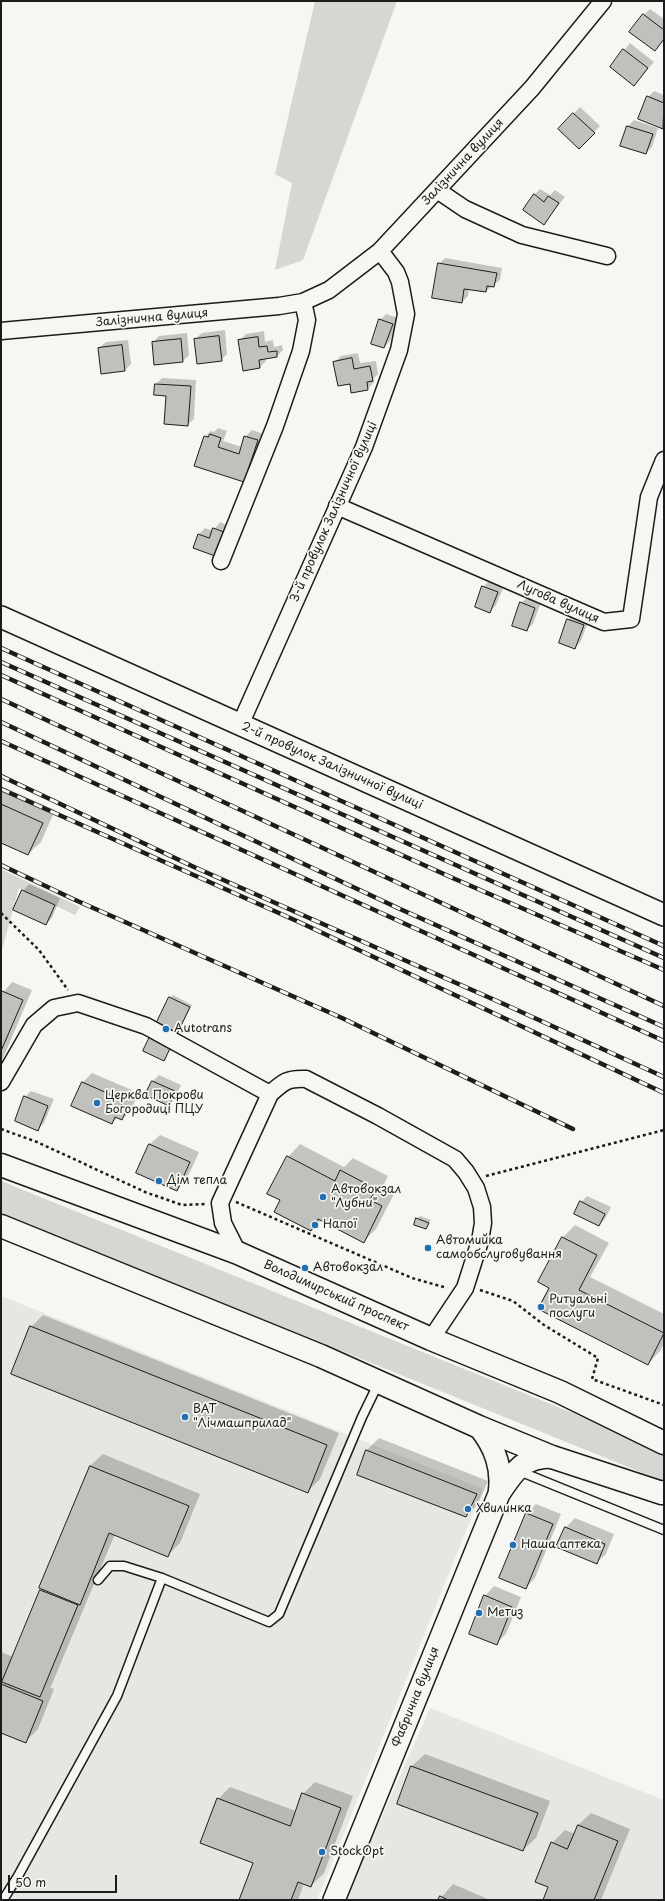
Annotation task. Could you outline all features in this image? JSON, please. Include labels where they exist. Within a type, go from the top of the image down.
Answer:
[{"type":"main road","name":"Володимирський проспект","points":[[1,1165],[238,1253],[431,1339],[560,1392],[664,1443]]},
{"type":"main road","points":[[1,1226],[321,1356],[479,1427],[552,1457],[663,1493]]},
{"type":"street","name":"Залізнична вулиця","points":[[1,331],[279,306],[303,302],[329,290],[380,251],[532,88],[603,1]]},
{"type":"street","points":[[437,190],[465,209],[522,235],[607,256]]},
{"type":"street","name":"3-й провулок Залізничної вулиці","points":[[240,725],[364,446],[396,358],[406,314],[398,277],[380,251]]},
{"type":"street","points":[[221,561],[275,426],[301,351],[307,320],[303,302]]},
{"type":"street","name":"Лугова вулиця","points":[[337,506],[604,622],[631,619],[649,497],[664,460]]},
{"type":"street","name":"2-й провулок Залізничної вулиці","points":[[1,617],[664,915]]},
{"type":"street","points":[[1,1082],[34,1025],[54,1008],[78,1003],[146,1026],[180,1043],[270,1094]]},
{"type":"street","points":[[238,1253],[223,1223],[220,1203],[270,1094],[283,1083],[293,1078],[306,1079],[378,1116],[455,1159],[476,1188],[482,1208],[483,1223],[480,1241],[465,1288],[431,1339]]},
{"type":"street","points":[[479,1427],[492,1447],[498,1460],[501,1482],[499,1494]]},
{"type":"street","points":[[499,1494],[517,1470],[526,1462],[539,1457],[552,1457]]},
{"type":"street","points":[[498,1460],[517,1470]]},
{"type":"street","name":"Фабрична вулиця","points":[[334,1900],[499,1494]]},
{"type":"lane","points":[[98,1580],[110,1566],[124,1566],[162,1578],[269,1622],[278,1614],[362,1417],[379,1382]]},
{"type":"lane","points":[[517,1470],[664,1530]]},
{"type":"lane","points":[[3,1900],[18,1876],[117,1696],[162,1578]]},
{"type":"path","points":[[1,913],[39,950],[78,1003]]},
{"type":"path","points":[[1,1129],[37,1142],[145,1192],[182,1204],[238,1202],[412,1278],[446,1288],[465,1288],[484,1291],[512,1301],[544,1325],[598,1358],[592,1379],[664,1405]]},
{"type":"path","points":[[471,1180],[664,1130]]},
{"type":"shaded area","points":[[315,1],[397,1],[303,260],[275,270],[292,183],[275,174]]},
{"type":"shaded area","points":[[1,869],[80,907],[75,915],[19,888],[1,953]]},
{"type":"shaded area","points":[[1,1181],[664,1450],[664,1480],[660,1480],[1,1213]]},
{"type":"shaded area","points":[[1,1296],[483,1489],[317,1900],[1,1900]]},
{"type":"shaded area","points":[[430,1708],[664,1800],[664,1900],[345,1900]]},
{"type":"building","points":[[643,14],[664,30],[664,39],[655,51],[629,32]]},
{"type":"building","points":[[623,49],[648,68],[634,86],[610,67]]},
{"type":"building","points":[[647,96],[664,103],[663,129],[638,119]]},
{"type":"building","points":[[573,113],[595,133],[579,149],[558,129]]},
{"type":"building","points":[[627,126],[653,134],[646,154],[620,146]]},
{"type":"building","points":[[534,194],[544,202],[548,196],[559,203],[544,225],[523,210]]},
{"type":"building","points":[[438,263],[497,273],[494,287],[487,286],[486,292],[464,289],[462,303],[432,298]]},
{"type":"building","points":[[379,319],[393,324],[384,348],[371,344]]},
{"type":"building","points":[[219,336],[222,361],[197,364],[194,339]]},
{"type":"building","points":[[258,337],[259,347],[267,346],[268,352],[277,351],[277,357],[259,360],[260,368],[243,371],[238,340]]},
{"type":"building","points":[[181,339],[183,362],[154,365],[152,342]]},
{"type":"building","points":[[122,345],[125,371],[101,374],[98,348]]},
{"type":"building","points":[[352,358],[354,369],[370,366],[373,381],[367,382],[368,390],[351,393],[350,384],[338,386],[333,362]]},
{"type":"building","points":[[155,384],[191,386],[188,426],[164,424],[166,396],[154,395]]},
{"type":"building","points":[[210,434],[221,438],[218,447],[239,454],[244,436],[258,440],[244,482],[194,466],[204,436],[208,437]]},
{"type":"building","points":[[213,528],[224,532],[215,556],[193,548],[198,534],[209,538]]},
{"type":"building","points":[[482,586],[498,592],[490,613],[475,607]]},
{"type":"building","points":[[520,602],[535,608],[527,631],[512,626]]},
{"type":"building","points":[[567,619],[584,625],[575,649],[559,643]]},
{"type":"building","points":[[1,804],[43,823],[28,855],[1,843]]},
{"type":"building","points":[[22,890],[55,905],[46,925],[13,910]]},
{"type":"building","points":[[2,991],[23,1000],[1,1051],[1,992]]},
{"type":"building","name":"Autotrans","points":[[169,997],[190,1007],[164,1061],[143,1051]]},
{"type":"building","points":[[152,1081],[175,1091],[169,1106],[145,1095]]},
{"type":"building","name":"Церква Покрови Богородиці ПЦУ","points":[[82,1082],[123,1100],[121,1106],[127,1109],[122,1120],[115,1117],[112,1124],[71,1106]]},
{"type":"building","points":[[24,1096],[48,1106],[38,1131],[15,1121]]},
{"type":"building","points":[[149,1144],[190,1162],[177,1191],[136,1173]]},
{"type":"building","name":"Автовокзал \"Лубни\"","points":[[287,1156],[335,1181],[340,1170],[376,1189],[370,1200],[382,1206],[364,1243],[318,1219],[311,1231],[274,1212],[280,1200],[267,1194]]},
{"type":"building","points":[[580,1201],[605,1214],[599,1226],[574,1214]]},
{"type":"building","points":[[416,1218],[429,1223],[426,1229],[414,1225]]},
{"type":"building","points":[[562,1237],[597,1255],[579,1290],[664,1333],[648,1365],[538,1309],[549,1288],[538,1282]]},
{"type":"building","points":[[30,1326],[327,1445],[308,1493],[11,1374]]},
{"type":"building","points":[[366,1450],[477,1494],[466,1517],[357,1475]]},
{"type":"building","points":[[90,1466],[189,1506],[168,1557],[109,1533],[80,1605],[39,1588]]},
{"type":"building","points":[[526,1513],[553,1524],[526,1589],[499,1578]]},
{"type":"building","points":[[565,1527],[605,1544],[597,1564],[556,1547]]},
{"type":"building","points":[[40,1590],[78,1605],[40,1697],[2,1682]]},
{"type":"building","points":[[484,1595],[512,1607],[497,1645],[469,1634]]},
{"type":"building","points":[[1,1684],[43,1701],[26,1743],[1,1733]]},
{"type":"building","points":[[411,1766],[538,1813],[523,1851],[397,1804]]},
{"type":"building","points":[[302,1793],[341,1808],[311,1887],[298,1882],[291,1900],[239,1900],[253,1863],[200,1843],[217,1798],[290,1826]]},
{"type":"building","points":[[578,1825],[618,1841],[594,1900],[543,1900],[548,1887],[535,1882],[551,1842],[567,1849]]},
{"type":"building","points":[[440,1896],[448,1900],[438,1900]]},
{"type":"railway","points":[[1,648],[664,946]]},
{"type":"railway","points":[[1,662],[664,958]]},
{"type":"railway","points":[[1,675],[455,879],[664,970]]},
{"type":"railway","points":[[1,699],[664,1006]]},
{"type":"railway","points":[[1,722],[400,909],[664,1027]]},
{"type":"railway","points":[[1,741],[664,1041]]},
{"type":"railway","points":[[1,776],[194,867],[506,1005],[664,1077]]},
{"type":"railway","points":[[1,789],[299,922],[664,1093]]},
{"type":"railway","points":[[1,865],[73,899],[342,1018],[573,1129]]},
{"type":"place","name":"Autotrans","points":[[166,1029]]},
{"type":"place","name":"Церква Покрови Богородиці ПЦУ","points":[[97,1103]]},
{"type":"place","name":"Дім тепла","points":[[159,1181]]},
{"type":"place","name":"Автовокзал \"Лубни\"","points":[[323,1197]]},
{"type":"place","name":"Напої","points":[[315,1225]]},
{"type":"place","name":"Автомийка самообслуговування","points":[[428,1248]]},
{"type":"place","name":"Автовокзал","points":[[305,1268]]},
{"type":"place","name":"Ритуальні послуги","points":[[541,1307]]},
{"type":"place","name":"ВАТ \"Лічмашприлад\"","points":[[185,1417]]},
{"type":"place","name":"Хвилинка","points":[[468,1509]]},
{"type":"place","name":"Наша аптека","points":[[513,1545]]},
{"type":"place","name":"Метиз","points":[[479,1613]]},
{"type":"place","name":"StockOpt","points":[[322,1852]]}]
